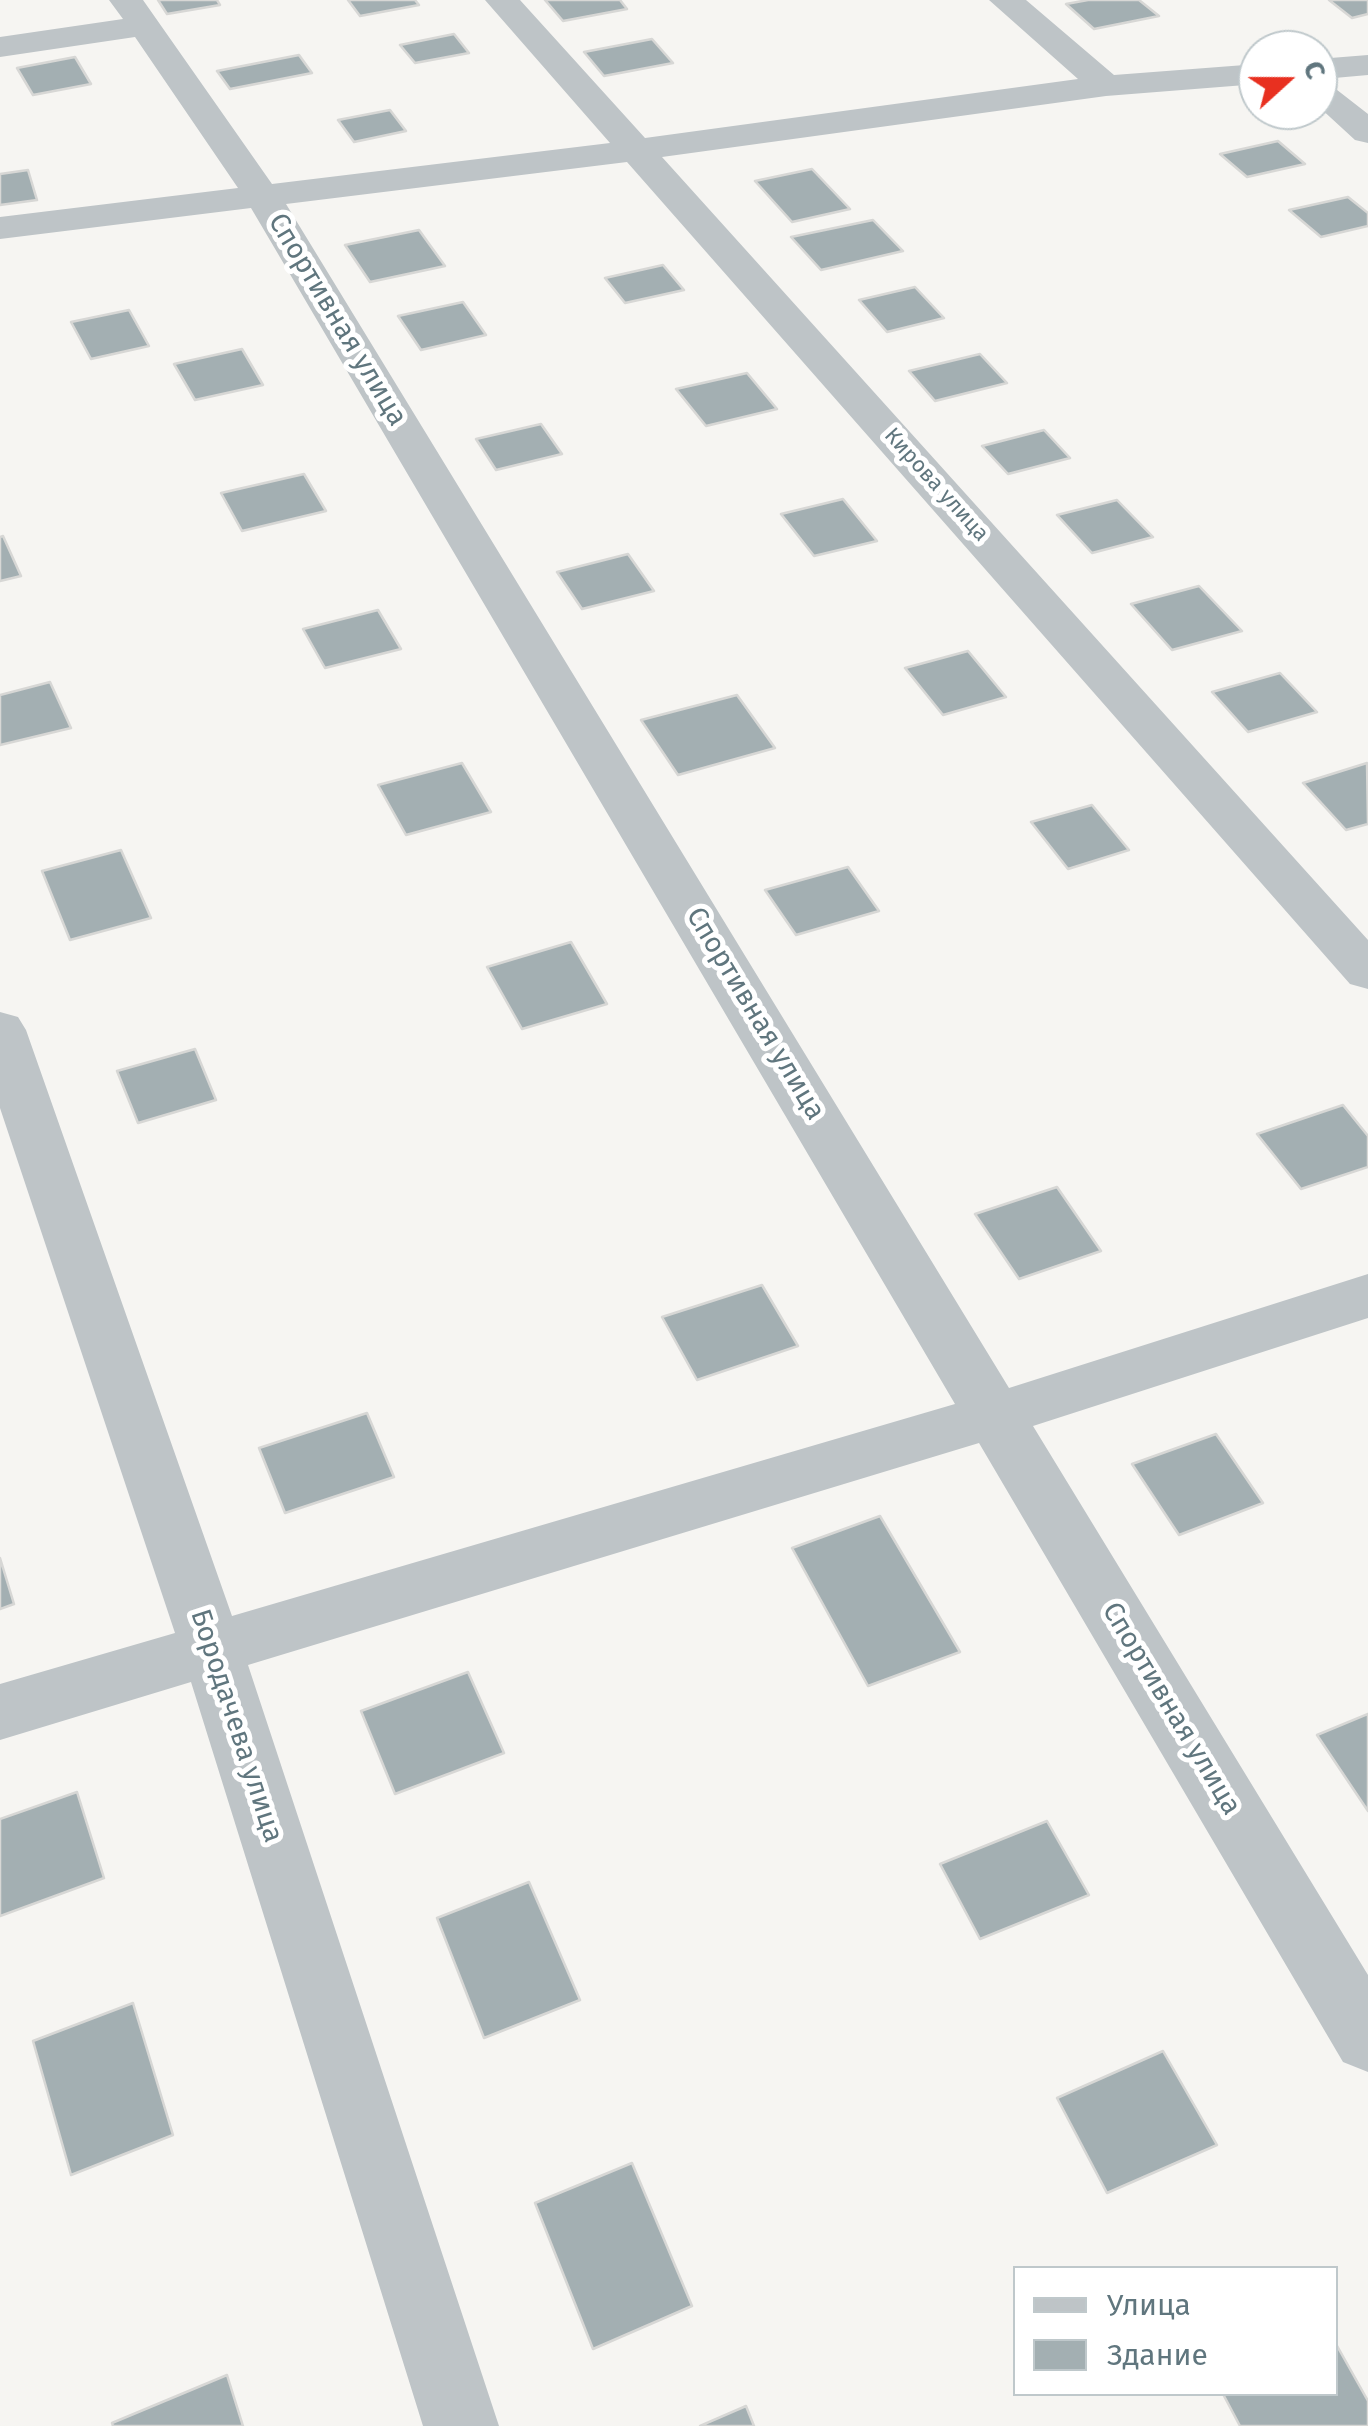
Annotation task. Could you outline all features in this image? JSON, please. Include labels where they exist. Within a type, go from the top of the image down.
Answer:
[{"type":"street","name":"Кирова улица","points":[[502,0],[1368,972]]},
{"type":"street","points":[[1006,0],[1106,86]]},
{"type":"street","points":[[0,46],[135,13]]},
{"type":"street","name":"Спортивная улица","points":[[135,13],[263,197],[1368,2039]]},
{"type":"street","points":[[1338,67],[1368,65]]},
{"type":"street","points":[[0,228],[638,150],[1106,86],[1238,76]]},
{"type":"street","points":[[1338,106],[1368,132]]},
{"type":"street","name":"Бородачева улица","points":[[0,1030],[212,1650],[461,2426]]},
{"type":"street","points":[[0,1712],[996,1416],[1368,1296]]},
{"type":"building","points":[[158,0],[217,0],[220,5],[167,14]]},
{"type":"building","points":[[348,0],[415,0],[419,5],[360,16]]},
{"type":"building","points":[[545,0],[620,0],[627,9],[563,21]]},
{"type":"building","points":[[1139,0],[1159,16],[1094,29],[1066,4]]},
{"type":"building","points":[[1329,0],[1368,0],[1368,14],[1352,18]]},
{"type":"building","points":[[454,34],[469,53],[415,63],[400,45]]},
{"type":"building","points":[[652,39],[673,63],[604,76],[584,52]]},
{"type":"building","points":[[299,55],[312,73],[230,89],[217,71]]},
{"type":"building","points":[[75,57],[91,84],[33,95],[17,68]]},
{"type":"building","points":[[390,110],[406,131],[354,142],[338,120]]},
{"type":"building","points":[[1278,141],[1305,164],[1247,177],[1220,154]]},
{"type":"building","points":[[812,169],[850,209],[792,222],[755,181]]},
{"type":"building","points":[[28,170],[37,200],[0,205],[0,174]]},
{"type":"building","points":[[1348,197],[1368,213],[1368,226],[1321,237],[1289,210]]},
{"type":"building","points":[[873,220],[903,251],[821,270],[791,237]]},
{"type":"building","points":[[419,230],[445,266],[370,282],[345,245]]},
{"type":"building","points":[[663,265],[684,290],[625,303],[605,278]]},
{"type":"building","points":[[915,287],[944,318],[887,332],[859,300]]},
{"type":"building","points":[[463,302],[486,335],[421,350],[398,316]]},
{"type":"building","points":[[129,310],[149,346],[91,359],[71,322]]},
{"type":"building","points":[[242,349],[263,385],[195,400],[174,364]]},
{"type":"building","points":[[980,354],[1007,383],[935,401],[909,371]]},
{"type":"building","points":[[747,373],[777,409],[706,426],[676,389]]},
{"type":"building","points":[[541,424],[562,454],[496,470],[476,439]]},
{"type":"building","points":[[1044,430],[1070,458],[1008,474],[982,446]]},
{"type":"building","points":[[304,474],[326,511],[242,531],[221,493]]},
{"type":"building","points":[[843,499],[877,541],[814,556],[781,514]]},
{"type":"building","points":[[1117,500],[1153,537],[1092,553],[1057,515]]},
{"type":"building","points":[[3,536],[21,576],[0,581],[0,537]]},
{"type":"building","points":[[628,554],[654,591],[582,609],[557,572]]},
{"type":"building","points":[[1199,586],[1242,631],[1172,650],[1131,604]]},
{"type":"building","points":[[378,610],[401,649],[325,668],[303,629]]},
{"type":"building","points":[[968,651],[1006,697],[943,715],[905,668]]},
{"type":"building","points":[[1280,673],[1317,712],[1248,732],[1212,692]]},
{"type":"building","points":[[50,682],[71,728],[0,745],[0,695]]},
{"type":"building","points":[[737,695],[775,748],[678,775],[641,720]]},
{"type":"building","points":[[462,763],[491,812],[406,835],[378,785]]},
{"type":"building","points":[[1367,763],[1368,824],[1346,830],[1303,783]]},
{"type":"building","points":[[1092,805],[1129,850],[1068,869],[1031,822]]},
{"type":"building","points":[[121,850],[151,918],[70,940],[42,871]]},
{"type":"building","points":[[848,867],[879,911],[796,935],[765,890]]},
{"type":"building","points":[[571,942],[607,1004],[522,1029],[487,967]]},
{"type":"building","points":[[195,1049],[216,1100],[138,1123],[117,1071]]},
{"type":"building","points":[[1343,1105],[1368,1136],[1368,1167],[1301,1189],[1257,1134]]},
{"type":"building","points":[[1057,1187],[1101,1251],[1019,1279],[975,1214]]},
{"type":"building","points":[[762,1285],[798,1346],[697,1380],[662,1317]]},
{"type":"building","points":[[367,1413],[394,1477],[285,1513],[259,1448]]},
{"type":"building","points":[[1216,1434],[1263,1503],[1179,1535],[1132,1464]]},
{"type":"building","points":[[880,1516],[960,1652],[868,1686],[792,1548]]},
{"type":"building","points":[[0,1558],[14,1604],[0,1609]]},
{"type":"building","points":[[468,1672],[504,1753],[395,1794],[361,1711]]},
{"type":"building","points":[[1368,1714],[1368,1811],[1317,1735]]},
{"type":"building","points":[[77,1792],[104,1878],[0,1916],[0,1819]]},
{"type":"building","points":[[1047,1821],[1089,1895],[980,1939],[940,1864]]},
{"type":"building","points":[[529,1882],[580,2000],[484,2038],[437,1918]]},
{"type":"building","points":[[133,2003],[173,2135],[71,2175],[33,2041]]},
{"type":"building","points":[[1163,2051],[1217,2145],[1107,2193],[1057,2098]]},
{"type":"building","points":[[632,2163],[692,2306],[593,2349],[535,2203]]},
{"type":"building","points":[[1338,2348],[1368,2401],[1368,2426],[1240,2426],[1224,2396],[1338,2396]]},
{"type":"building","points":[[227,2375],[243,2426],[113,2426],[112,2423]]},
{"type":"building","points":[[746,2406],[754,2426],[700,2426]]}]
